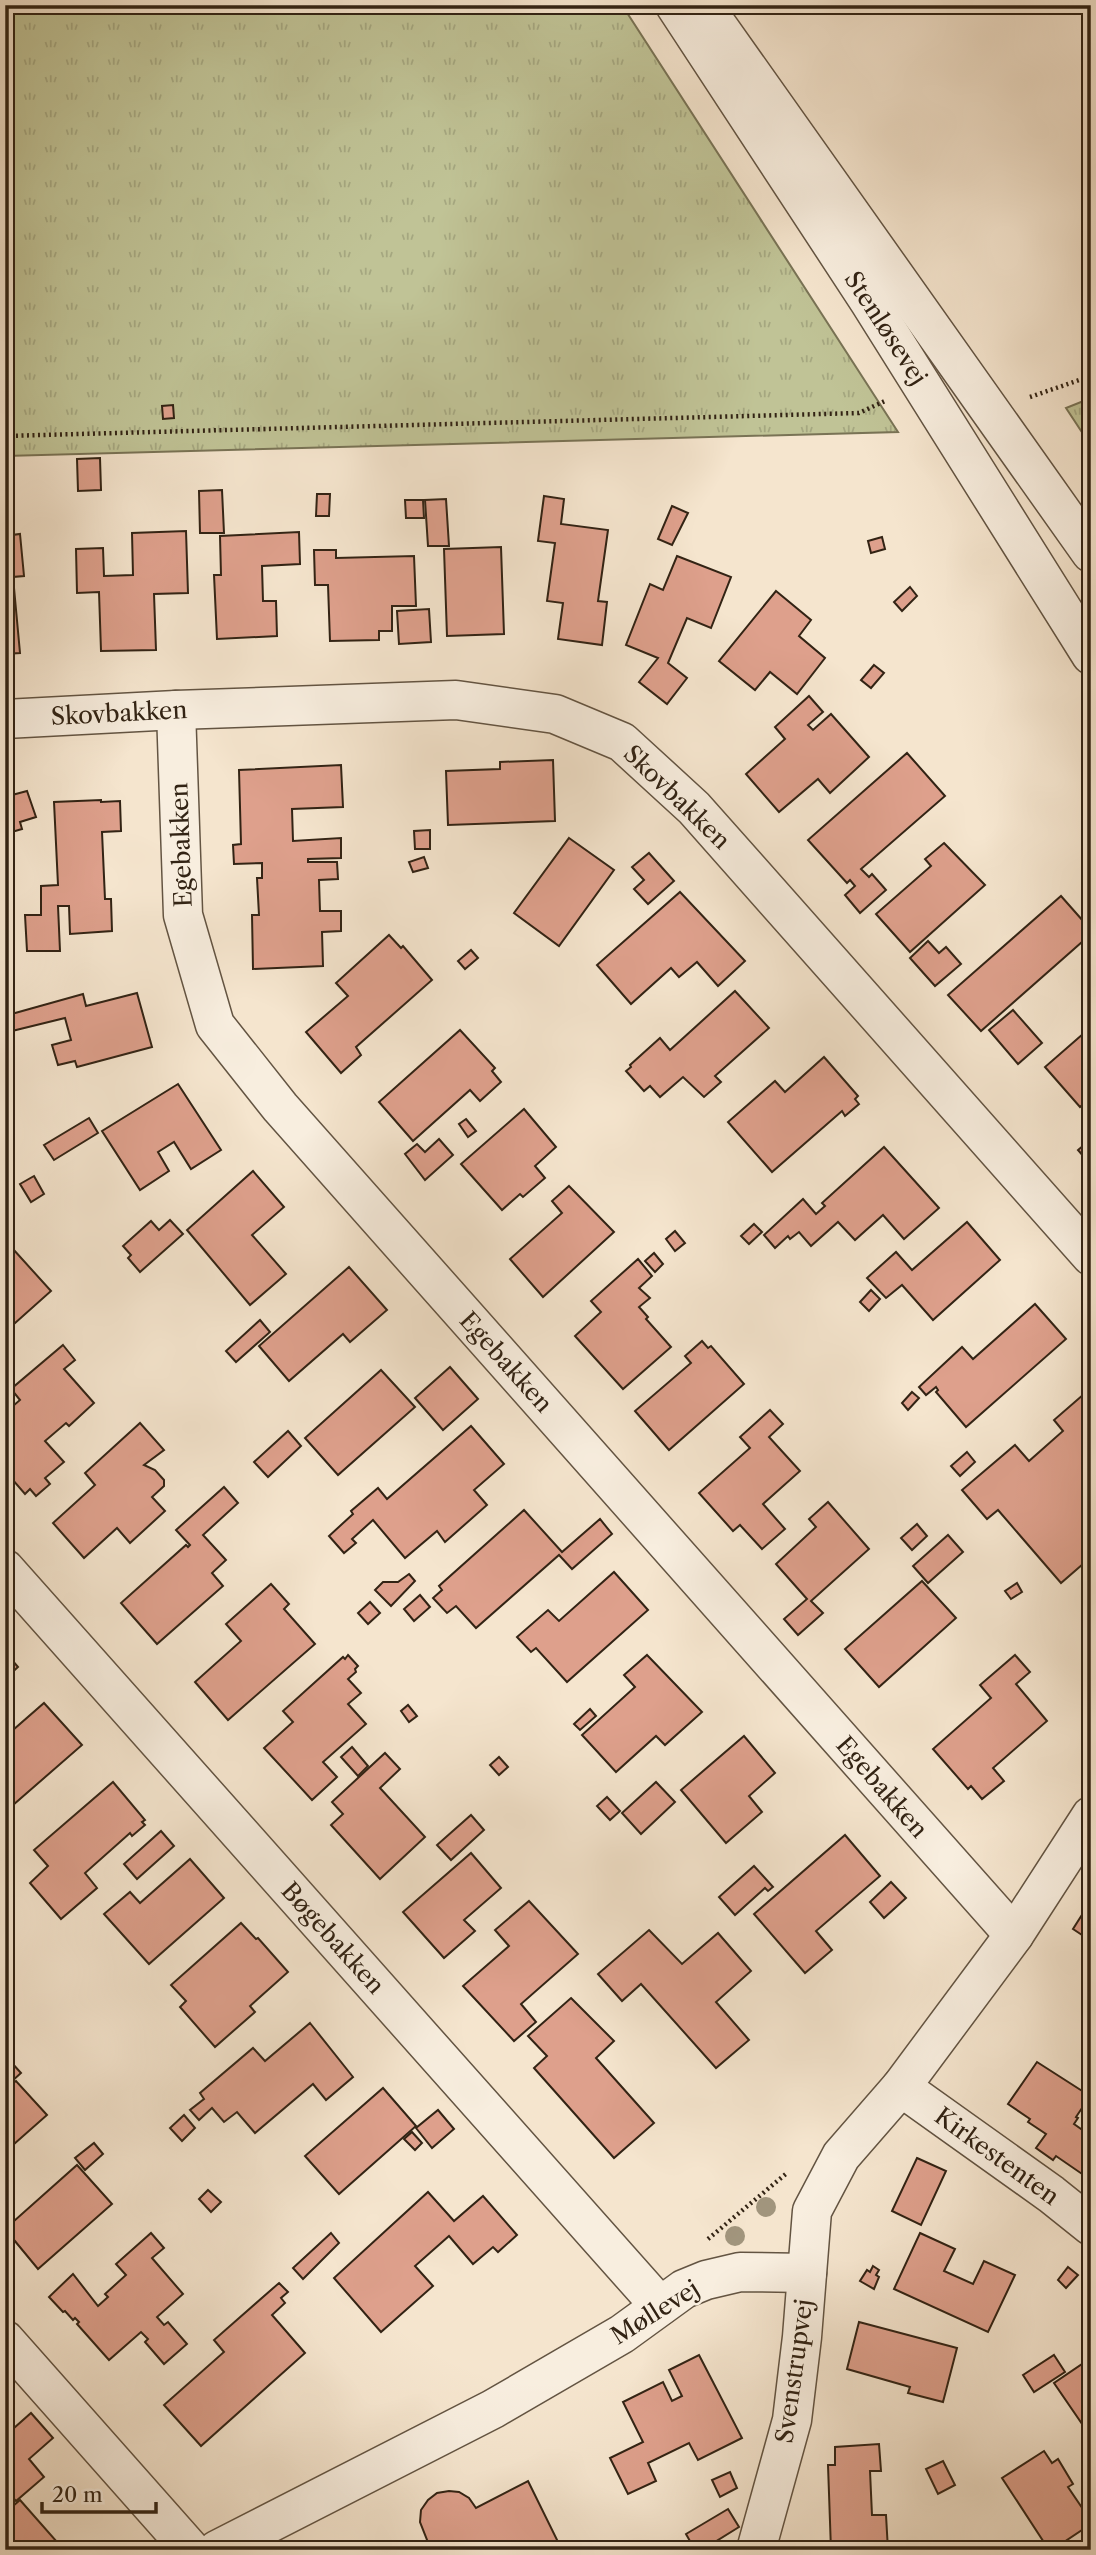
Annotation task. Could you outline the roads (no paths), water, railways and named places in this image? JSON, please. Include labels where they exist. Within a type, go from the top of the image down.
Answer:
[{"type":"street","name":"Stenløsevej","points":[[675,5],[869,301],[1091,655]]},
{"type":"street","name":"Stenløsevej","points":[[704,5],[1091,554]]},
{"type":"street","name":"Skovbakken","points":[[5,719],[456,700],[555,714],[622,742],[694,808],[1091,1256]]},
{"type":"street","name":"Egebakken","points":[[176,710],[183,915],[215,1025],[280,1107],[1014,1935]]},
{"type":"street","name":"Bøgebakken","points":[[5,1569],[660,2306]]},
{"type":"street","points":[[807,2273],[812,2211],[841,2156],[901,2087],[1014,1935],[1091,1816]]},
{"type":"street","name":"Kirkestenten","points":[[901,2087],[1051,2194],[1091,2226]]},
{"type":"street","name":"Møllevej","points":[[217,2550],[493,2409],[622,2334],[684,2289],[706,2280],[740,2272],[807,2273]]},
{"type":"street","name":"Svenstrupvej","points":[[756,2550],[792,2420],[807,2273]]},
{"type":"street","points":[[5,2340],[191,2550]]}]
